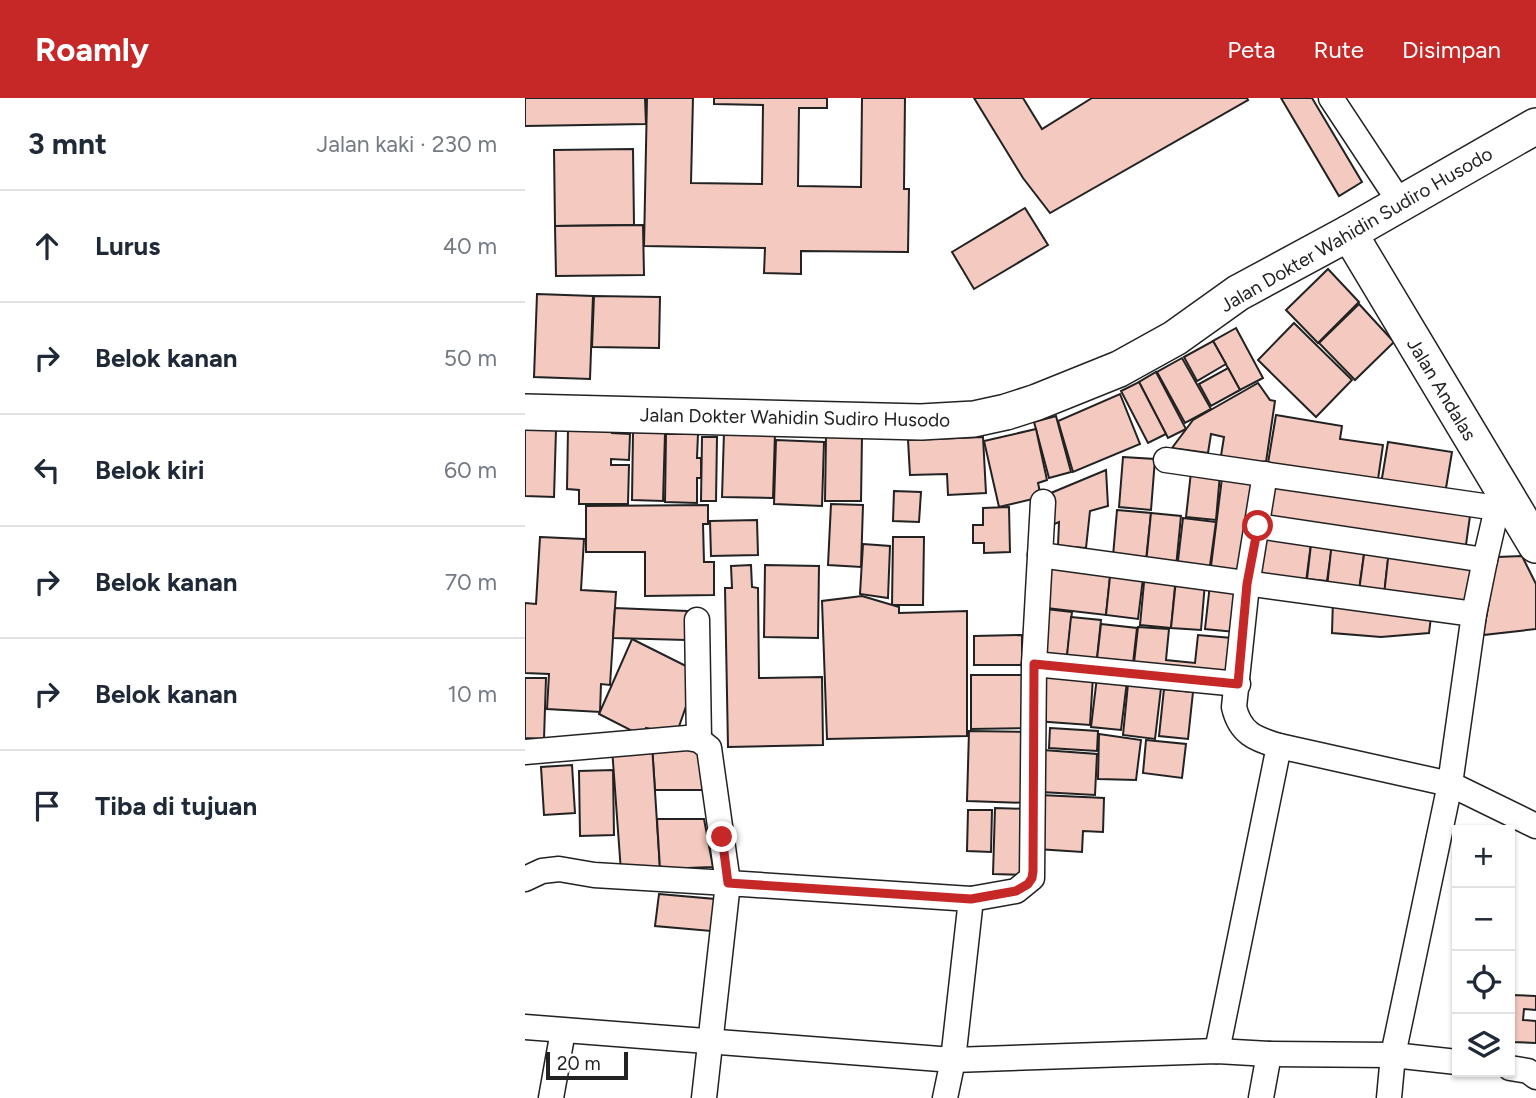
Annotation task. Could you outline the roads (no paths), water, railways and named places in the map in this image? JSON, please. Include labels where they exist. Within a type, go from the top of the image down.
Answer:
[{"type":"main road","name":"Jalan Dokter Wahidin Sudiro Husodo","points":[[525,412],[921,422],[974,419],[1037,402],[1119,369],[1175,338],[1238,293],[1536,126]]},
{"type":"main road","name":"Jalan Andalas","points":[[1349,233],[1501,502],[1536,545]]},
{"type":"street","points":[[1331,98],[1401,204]]},
{"type":"street","points":[[1166,460],[1501,502],[1474,614],[1450,784],[1393,1055],[1389,1098]]},
{"type":"street","points":[[1265,474],[1247,584],[1234,707],[1238,723],[1261,741],[1450,784],[1536,826]]},
{"type":"street","points":[[525,878],[542,871],[559,869],[594,875],[971,899],[1016,891],[1032,878],[1034,664],[1043,502]]},
{"type":"street","points":[[1258,526],[1485,560]]},
{"type":"street","points":[[1040,555],[1474,614]]},
{"type":"street","points":[[697,620],[699,740]]},
{"type":"street","points":[[1034,664],[1238,684]]},
{"type":"street","points":[[525,752],[687,738],[699,740],[709,748],[728,883],[704,1098]]},
{"type":"street","points":[[1217,1051],[1279,746]]},
{"type":"street","points":[[945,1098],[953,1060],[971,899]]},
{"type":"street","points":[[525,1027],[953,1060],[1217,1051],[1393,1055],[1452,1061]]},
{"type":"street","points":[[551,1098],[563,1031]]},
{"type":"street","points":[[1261,1098],[1269,1054]]},
{"type":"street","points":[[1515,1070],[1528,1071],[1536,1077]]}]
